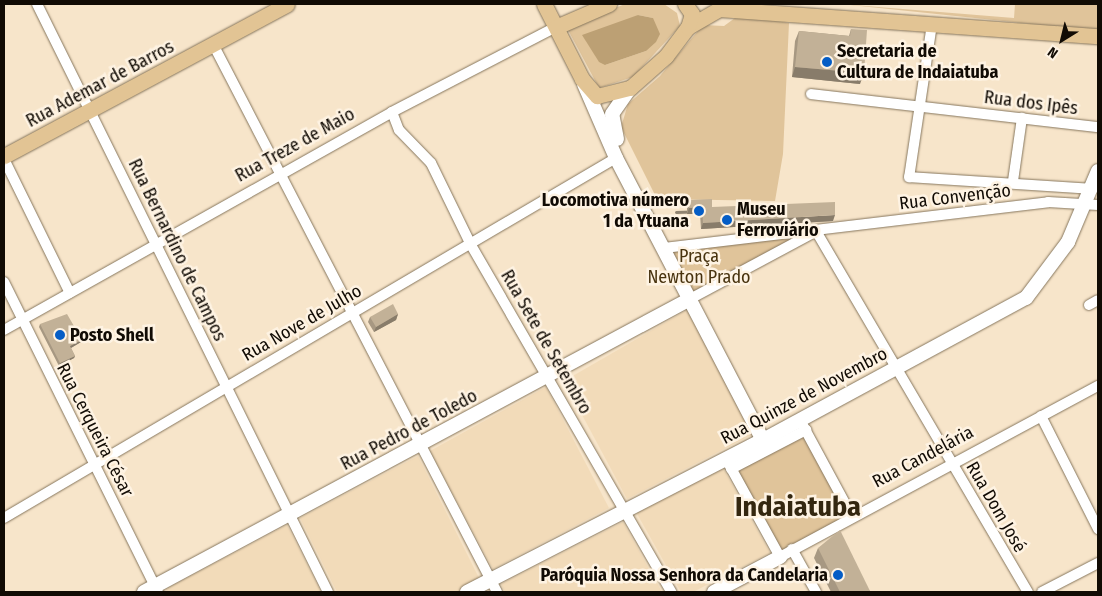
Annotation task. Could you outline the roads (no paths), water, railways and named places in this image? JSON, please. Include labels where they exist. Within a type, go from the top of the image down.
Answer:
[{"type":"main road","name":"Rua Ademar de Barros","points":[[4,158],[90,110],[214,46],[287,4]]},
{"type":"main road","points":[[544,4],[582,79],[597,96],[630,88],[666,56],[688,26],[692,14],[685,4]]},
{"type":"main road","name":"Rua Treze de Maio","points":[[556,27],[610,4]]},
{"type":"main road","points":[[688,26],[719,9],[798,9],[932,24],[1098,36]]},
{"type":"street","name":"Rua Bernardino de Campos","points":[[38,4],[328,592]]},
{"type":"street","points":[[932,24],[909,177],[1013,181],[1094,196]]},
{"type":"street","name":"Rua Treze de Maio","points":[[4,330],[392,112],[556,27]]},
{"type":"street","points":[[214,46],[494,586]]},
{"type":"street","points":[[582,79],[616,158],[763,440]]},
{"type":"street","points":[[616,158],[621,148],[611,124],[612,114],[630,88]]},
{"type":"street","name":"Rua dos Ipês","points":[[812,94],[1098,127]]},
{"type":"street","name":"Rua Sete de Setembro","points":[[392,112],[399,130],[431,163],[470,246],[548,376],[671,592]]},
{"type":"street","points":[[1013,181],[1022,118]]},
{"type":"street","points":[[4,158],[70,293]]},
{"type":"street","name":"Rua Nove de Julho","points":[[4,518],[226,385],[470,246],[616,158]]},
{"type":"street","name":"Rua Quinze de Novembro","points":[[467,592],[494,586],[625,511],[728,464],[763,440],[803,425],[896,368],[1026,298],[1062,253],[1094,196],[1098,171]]},
{"type":"street","name":"Rua Convenção","points":[[816,231],[1094,196]]},
{"type":"street","points":[[664,248],[816,231]]},
{"type":"street","points":[[690,299],[816,231]]},
{"type":"street","name":"Rua Dom José","points":[[816,231],[1028,592]]},
{"type":"street","name":"Rua Cerqueira César","points":[[4,282],[94,464],[153,590]]},
{"type":"street","name":"Rua Pedro de Toledo","points":[[153,590],[690,299]]},
{"type":"street","name":"Rua Candelária","points":[[714,592],[852,516],[1098,386]]},
{"type":"street","points":[[1041,416],[1098,529]]},
{"type":"street","points":[[816,592],[786,553],[728,464],[803,425],[852,516]]},
{"type":"street","points":[[836,525],[844,542]]},
{"type":"street","points":[[1042,592],[1098,563]]},
{"type":"railway","points":[[676,212],[699,211]]},
{"type":"place","name":"Secretaria de Cultura de Indaiatuba","points":[[827,62]]},
{"type":"place","name":"Locomotiva número 1 da Ytuana","points":[[699,211]]},
{"type":"place","name":"Museu Ferroviário","points":[[727,220]]},
{"type":"place","name":"Posto Shell","points":[[60,335]]},
{"type":"place","name":"Paróquia Nossa Senhora da Candelaria","points":[[838,575]]},
{"type":"district","name":"Indaiatuba","points":[[798,507]]},
{"type":"park label","name":"Praça Newton Prado","points":[[699,267]]}]
